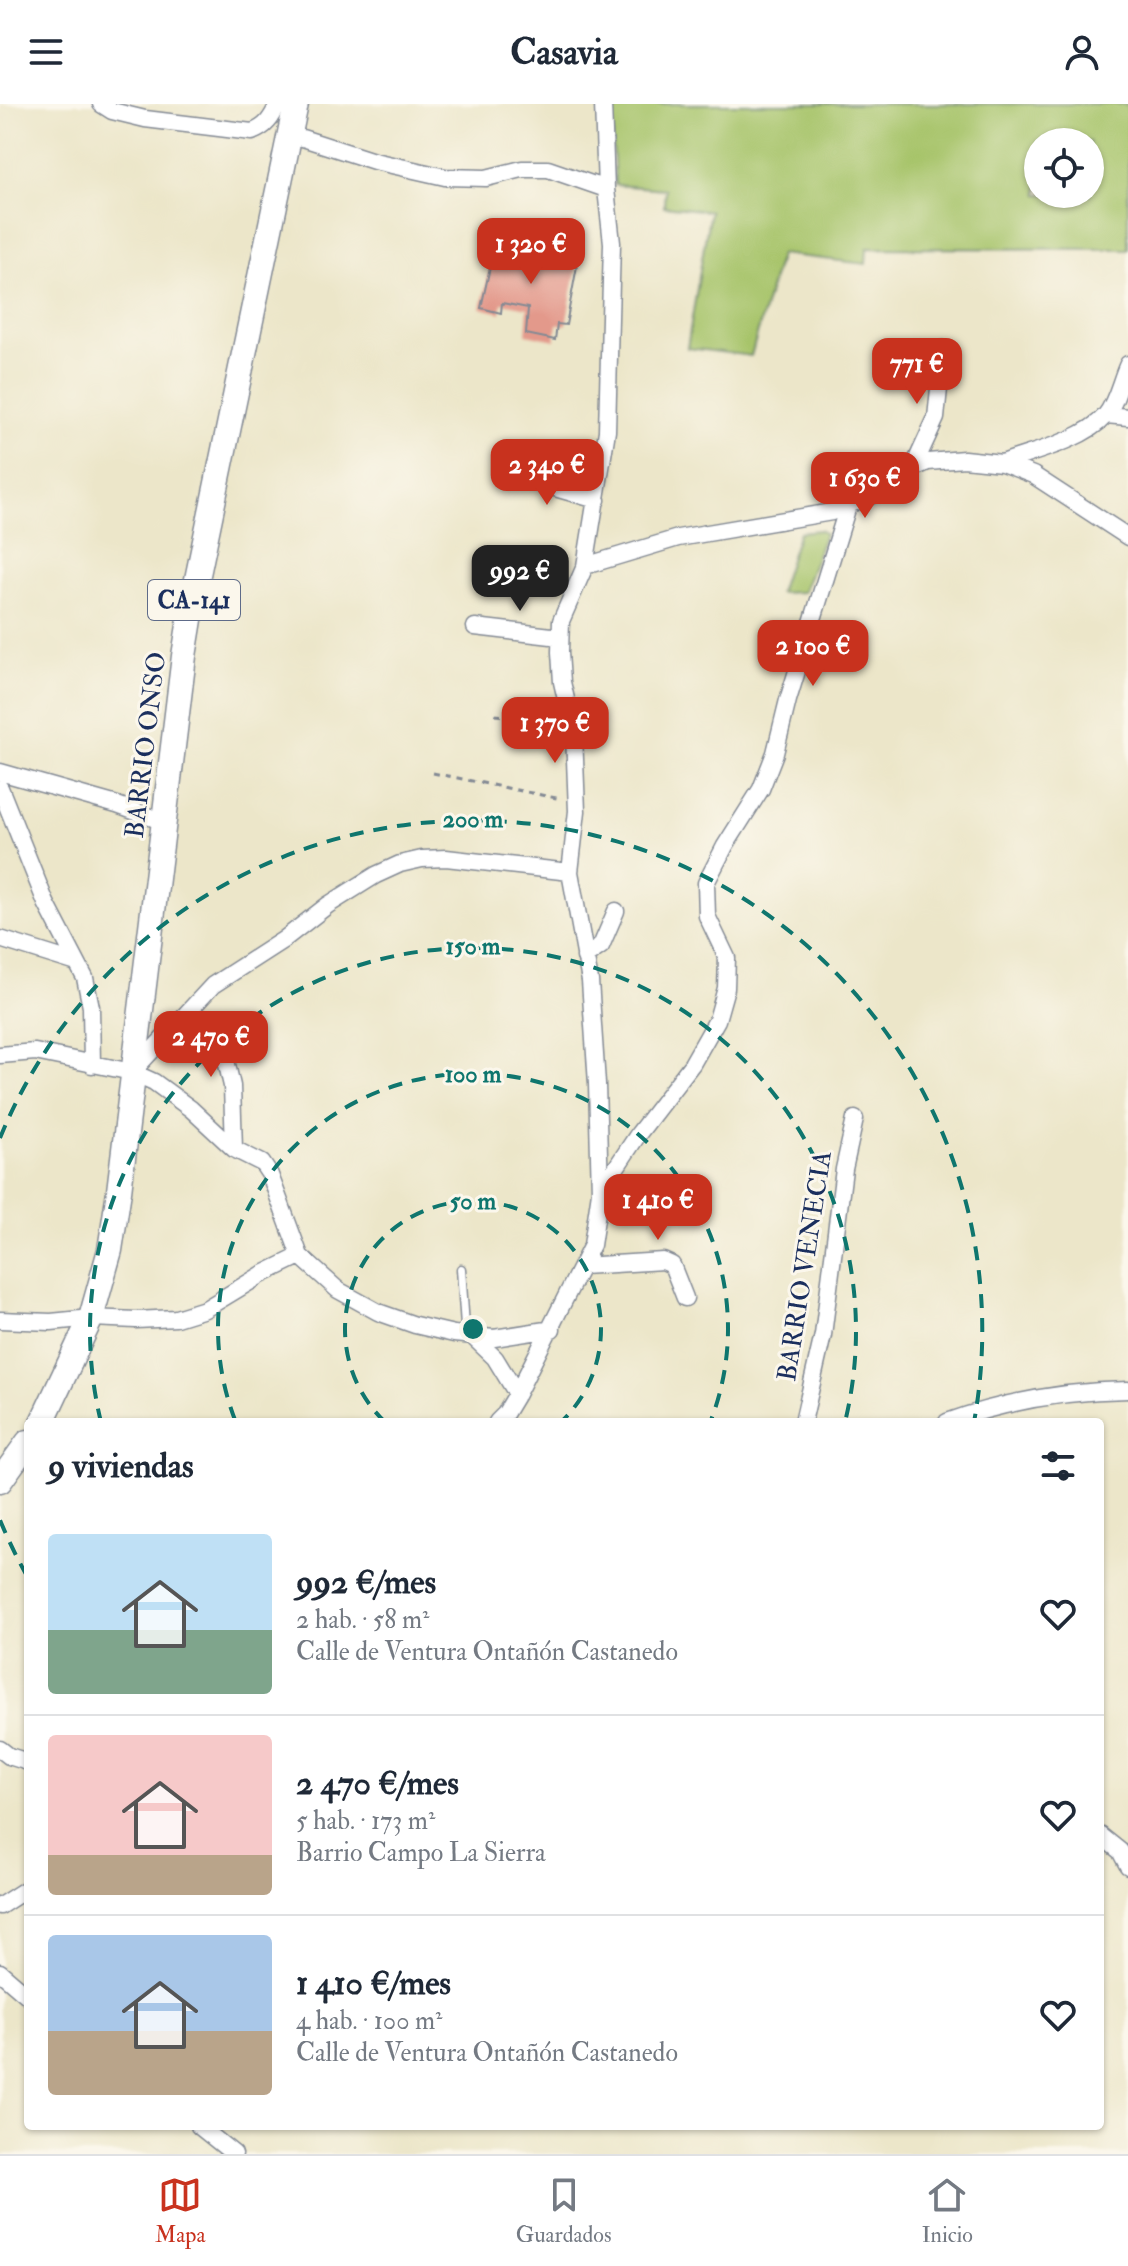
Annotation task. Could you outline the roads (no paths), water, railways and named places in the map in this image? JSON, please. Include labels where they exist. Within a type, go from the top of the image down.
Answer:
[{"type":"main road","name":"CA-141","points":[[277,106],[290,134]]},
{"type":"main road","name":"BARRIO ONSO","points":[[91,1318],[110,1250],[119,1191],[195,589],[290,134]]},
{"type":"main road","name":"CA-141","points":[[44,1418],[91,1318]]},
{"type":"main road","points":[[0,1481],[24,1448]]},
{"type":"street","points":[[101,104],[112,111],[146,112],[252,132],[261,129],[271,119],[277,106]]},
{"type":"street","points":[[503,1418],[552,1329],[592,1245],[600,1192],[590,981],[570,872],[577,802],[574,734],[562,682],[560,637],[568,599],[585,566],[607,431],[612,243],[606,189],[603,104]]},
{"type":"street","points":[[290,134],[374,161],[445,177],[486,178],[522,169],[548,169],[606,189]]},
{"type":"street","points":[[913,468],[936,418],[943,349]]},
{"type":"street","points":[[1002,463],[1091,428],[1106,415],[1128,364]]},
{"type":"street","points":[[1106,415],[1128,417]]},
{"type":"street","points":[[585,566],[678,538],[832,512],[872,495],[913,468],[928,462],[964,459],[1002,463],[1033,475],[1128,537]]},
{"type":"street","points":[[510,475],[597,500]]},
{"type":"street","points":[[600,1192],[639,1133],[692,1064],[717,1020],[726,988],[727,958],[707,916],[706,883],[766,777],[848,506]]},
{"type":"street","points":[[475,627],[560,637]]},
{"type":"street","points":[[0,772],[117,805],[164,822]]},
{"type":"street","points":[[0,788],[46,903],[85,978],[91,1007],[92,1065]]},
{"type":"street","points":[[132,1072],[213,985],[283,940],[355,887],[400,864],[446,858],[570,872]]},
{"type":"street","points":[[585,957],[601,946],[616,911]]},
{"type":"street","points":[[0,939],[77,963]]},
{"type":"street","points":[[230,1024],[224,1032],[222,1043],[232,1086],[234,1149]]},
{"type":"street","points":[[0,1055],[35,1052],[132,1072],[154,1082],[191,1109],[234,1149],[262,1163],[270,1175],[300,1256],[338,1290],[378,1312],[415,1325],[472,1336],[494,1338],[552,1329]]},
{"type":"street","name":"BARRIO VENECIA","points":[[804,1418],[823,1335],[844,1169],[855,1119]]},
{"type":"street","points":[[0,1320],[51,1322],[91,1318],[176,1318],[205,1309],[261,1275],[300,1256]]},
{"type":"street","points":[[582,1266],[663,1261],[672,1265],[685,1298]]},
{"type":"street","points":[[472,1336],[495,1358],[517,1394]]},
{"type":"street","points":[[961,1418],[1054,1394],[1128,1390]]},
{"type":"street","points":[[0,1749],[24,1761]]},
{"type":"street","points":[[1104,1838],[1120,1851],[1128,1866]]},
{"type":"street","points":[[0,1906],[24,1891]]},
{"type":"street","points":[[0,1972],[24,1993]]},
{"type":"street","points":[[204,2130],[234,2154]]},
{"type":"lane","points":[[461,1269],[465,1326],[472,1336]]}]
